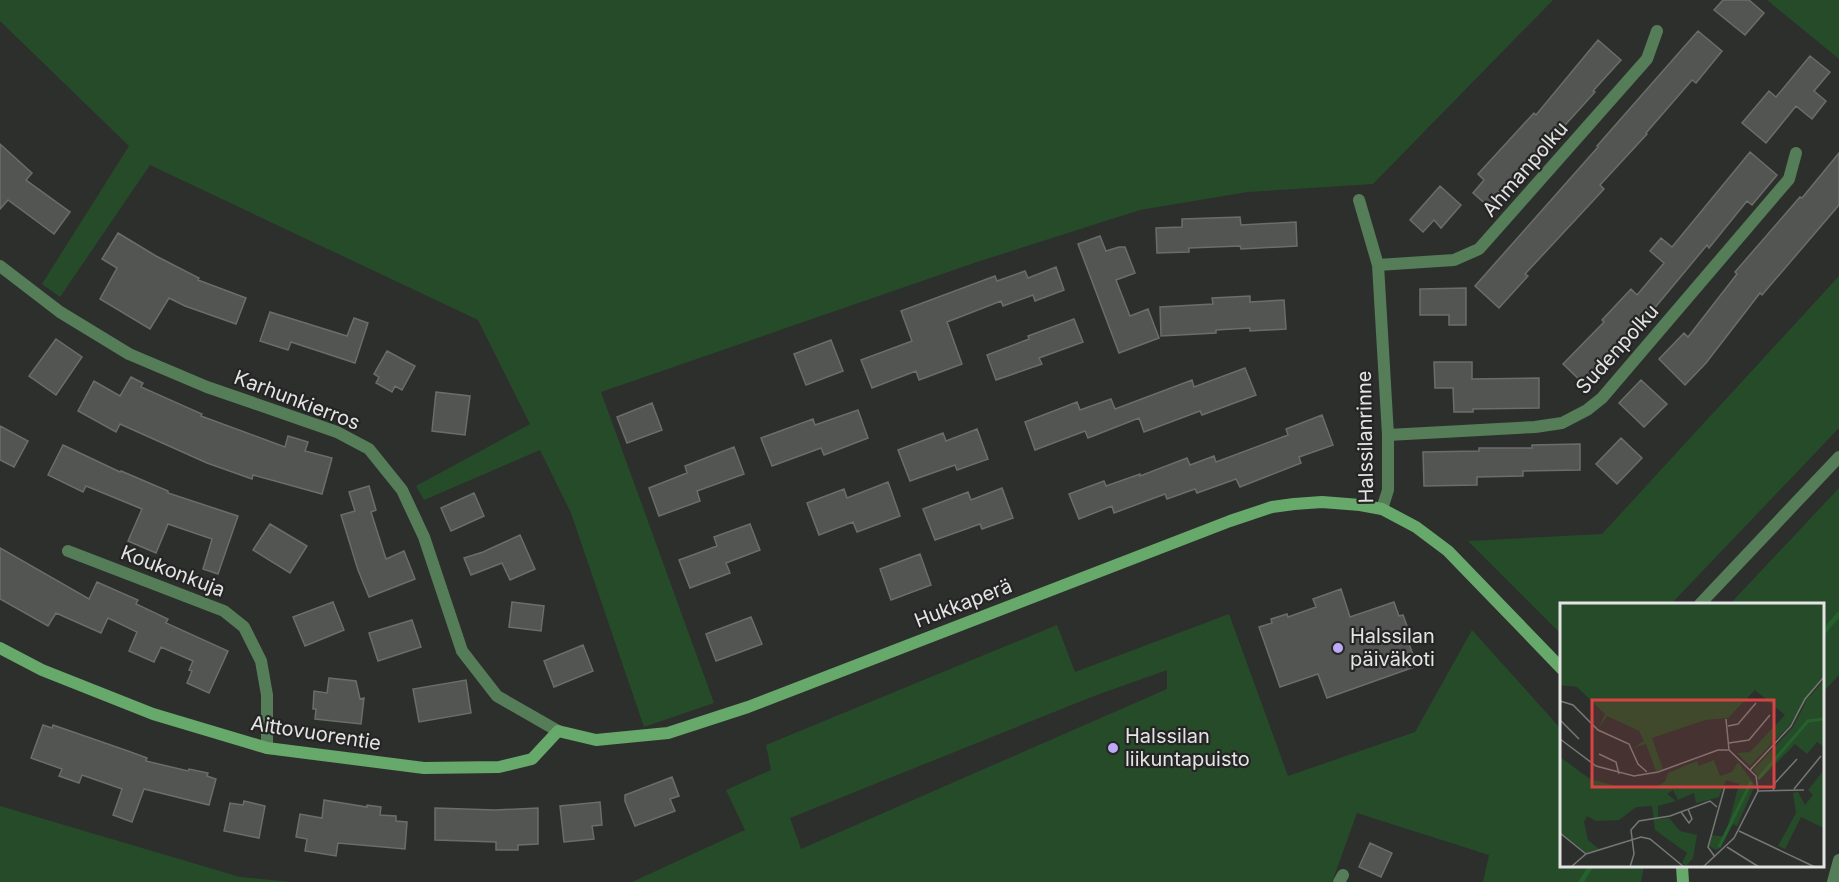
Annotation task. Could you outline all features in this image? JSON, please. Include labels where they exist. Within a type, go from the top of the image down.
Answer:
[{"type":"street","name":"Ahmanpolku","points":[[1378,265],[1454,260],[1479,249],[1647,59],[1657,31]]},
{"type":"street","name":"Sudenpolku","points":[[1388,435],[1535,427],[1562,423],[1587,410],[1610,389],[1789,179],[1796,153]]},
{"type":"street","name":"Halssilanrinne","points":[[1359,200],[1378,265],[1388,435],[1388,490],[1382,509],[1416,527],[1448,551],[1560,667]]},
{"type":"street","name":"Karhunkierros","points":[[0,266],[60,312],[129,354],[207,387],[337,432],[369,449],[402,490],[424,537],[462,651],[497,696],[558,731]]},
{"type":"street","points":[[1701,603],[1839,457]]},
{"type":"street","name":"Hukkaperä","points":[[558,731],[596,740],[668,733],[748,707],[1230,521],[1272,507],[1322,502],[1382,509]]},
{"type":"street","name":"Koukonkuja","points":[[68,551],[224,611],[244,627],[261,661],[267,695],[267,748]]},
{"type":"street","name":"Aittovuorentie","points":[[0,648],[42,670],[153,714],[267,748],[424,768],[499,767],[532,759],[558,731]]},
{"type":"street","points":[[1833,882],[1839,860]]},
{"type":"street","points":[[1682,867],[1683,882]]},
{"type":"green space","points":[[0,0],[1553,0],[1373,184],[1247,192],[1140,210],[977,262],[601,392],[714,703],[644,727],[571,513],[540,450],[424,500],[416,486],[530,424],[478,320],[150,165],[60,297],[42,284],[129,146],[0,21]]},
{"type":"green space","points":[[1767,0],[1839,0],[1839,59]]},
{"type":"green space","points":[[1839,276],[1839,428],[1672,603],[1560,603],[1560,633],[1468,541],[1602,534]]},
{"type":"green space","points":[[1839,488],[1839,675],[1824,691],[1824,603],[1731,603]]},
{"type":"green space","points":[[1229,614],[1288,776],[1415,732],[1472,630],[1560,728],[1560,867],[1644,867],[1641,882],[1483,882],[1489,855],[1357,813],[1332,882],[632,882],[745,830],[726,790],[771,770],[766,745],[1057,625],[1075,672]],"holes":[[[1167,670],[1167,689],[801,849],[790,818],[1094,696]]]},
{"type":"green space","points":[[0,806],[240,877],[292,882],[0,882]]},
{"type":"building","points":[[1723,0],[1749,0],[1764,13],[1745,35],[1714,10]]},
{"type":"building","points":[[1698,31],[1722,51],[1696,83],[1692,80],[1600,185],[1604,189],[1525,274],[1528,276],[1499,308],[1475,286]]},
{"type":"building","points":[[1598,40],[1621,60],[1558,135],[1490,208],[1473,193],[1484,180],[1478,174],[1534,113],[1536,115]]},
{"type":"building","points":[[1810,56],[1830,72],[1814,91],[1826,101],[1812,119],[1796,106],[1766,143],[1742,123],[1769,91],[1776,97]]},
{"type":"building","points":[[0,144],[32,173],[26,180],[70,212],[54,234],[8,200],[0,209]]},
{"type":"building","points":[[1750,152],[1777,175],[1752,205],[1747,201],[1709,248],[1707,245],[1653,310],[1656,313],[1587,387],[1563,364],[1604,322],[1602,320],[1631,289],[1637,295],[1664,263],[1650,251],[1661,238],[1672,247]]},
{"type":"building","points":[[1839,153],[1839,205],[1762,295],[1760,293],[1706,363],[1685,385],[1659,359],[1684,333],[1688,337],[1737,274],[1735,272]]},
{"type":"building","points":[[1440,186],[1461,205],[1441,228],[1434,220],[1423,232],[1410,220]]},
{"type":"building","points":[[1240,217],[1241,225],[1296,222],[1297,246],[1241,249],[1240,246],[1189,248],[1189,252],[1157,253],[1156,228],[1182,227],[1182,219]]},
{"type":"building","points":[[118,233],[199,278],[198,280],[246,298],[236,324],[169,298],[150,329],[100,299],[117,268],[102,259]]},
{"type":"building","points":[[1100,236],[1106,251],[1125,247],[1135,273],[1116,280],[1130,316],[1148,309],[1159,338],[1119,353],[1078,244]]},
{"type":"building","points":[[1056,267],[1064,290],[1035,301],[1033,295],[1003,306],[1001,301],[947,322],[962,364],[919,380],[916,371],[872,388],[861,360],[912,341],[901,311],[995,276],[997,281],[1025,271],[1028,278]]},
{"type":"building","points":[[1466,288],[1466,325],[1449,325],[1449,315],[1420,315],[1420,289]]},
{"type":"building","points":[[1250,296],[1250,302],[1284,300],[1286,329],[1250,331],[1250,328],[1216,330],[1216,333],[1161,336],[1160,307],[1213,304],[1212,298]]},
{"type":"building","points":[[270,312],[347,336],[354,318],[368,323],[355,363],[291,342],[288,350],[260,341]]},
{"type":"building","points":[[1074,319],[1083,342],[1039,358],[1042,364],[996,380],[987,355],[1029,339],[1028,336]]},
{"type":"building","points":[[56,339],[82,357],[56,395],[29,376]]},
{"type":"building","points":[[831,340],[843,371],[806,385],[794,354]]},
{"type":"building","points":[[387,351],[415,366],[402,390],[395,386],[392,392],[376,383],[379,377],[374,374]]},
{"type":"building","points":[[1434,362],[1472,362],[1472,379],[1539,378],[1539,408],[1473,409],[1473,412],[1454,412],[1453,388],[1435,388]]},
{"type":"building","points":[[1245,368],[1256,395],[1202,415],[1200,411],[1144,432],[1139,418],[1088,438],[1085,431],[1035,450],[1025,422],[1077,402],[1080,410],[1111,399],[1115,409],[1192,380],[1194,387]]},
{"type":"building","points":[[131,377],[143,383],[141,387],[202,414],[201,416],[285,447],[288,436],[308,442],[305,451],[332,458],[322,494],[253,475],[252,479],[207,463],[120,424],[116,432],[78,411],[94,381],[120,396]]},
{"type":"building","points":[[1641,380],[1667,404],[1644,427],[1619,403]]},
{"type":"building","points":[[436,392],[470,396],[465,435],[432,431]]},
{"type":"building","points":[[652,403],[662,430],[627,443],[617,417]]},
{"type":"building","points":[[858,410],[868,438],[824,455],[821,448],[772,466],[761,438],[813,419],[815,425]]},
{"type":"building","points":[[1322,415],[1333,445],[1299,457],[1301,463],[1240,487],[1236,479],[1197,493],[1195,489],[1167,499],[1165,494],[1114,513],[1112,506],[1079,519],[1069,494],[1104,481],[1106,486],[1140,474],[1140,476],[1187,458],[1190,465],[1214,456],[1216,462],[1288,435],[1286,429]]},
{"type":"building","points":[[0,426],[28,441],[14,467],[0,460]]},
{"type":"building","points":[[977,429],[988,459],[957,470],[955,465],[910,481],[898,450],[943,433],[946,441]]},
{"type":"building","points":[[1621,438],[1642,458],[1617,484],[1596,464]]},
{"type":"building","points":[[1580,444],[1580,470],[1523,471],[1523,476],[1477,477],[1477,485],[1424,486],[1423,452],[1479,451],[1479,448],[1532,448],[1532,445]]},
{"type":"building","points":[[63,445],[120,472],[168,491],[168,493],[238,516],[218,574],[203,569],[212,539],[168,524],[156,553],[128,541],[142,509],[86,486],[83,492],[48,475]]},
{"type":"building","points":[[734,447],[744,474],[697,491],[700,501],[659,516],[649,488],[687,473],[685,466]]},
{"type":"building","points":[[888,482],[900,516],[857,532],[853,522],[819,535],[807,503],[844,489],[847,498]]},
{"type":"building","points":[[369,486],[376,510],[371,512],[386,559],[404,551],[415,579],[369,597],[341,515],[355,511],[349,492]]},
{"type":"building","points":[[1002,488],[1013,518],[982,529],[980,524],[935,540],[923,509],[968,492],[971,500]]},
{"type":"building","points":[[474,493],[484,516],[451,531],[441,508]]},
{"type":"building","points":[[270,524],[307,546],[290,573],[253,550]]},
{"type":"building","points":[[750,524],[760,550],[726,563],[730,573],[690,588],[679,560],[717,546],[714,537]]},
{"type":"building","points":[[520,535],[535,569],[510,580],[502,563],[471,575],[464,558]]},
{"type":"building","points":[[0,548],[89,599],[97,582],[138,600],[136,604],[168,619],[166,623],[228,651],[209,693],[187,683],[193,661],[161,647],[154,662],[129,651],[137,632],[108,618],[101,633],[56,613],[48,626],[0,599]]},
{"type":"building","points":[[920,554],[931,585],[891,600],[880,569]]},
{"type":"building","name":"Halssilan päiväkoti","points":[[1341,589],[1350,617],[1394,602],[1399,616],[1403,615],[1408,629],[1404,630],[1417,666],[1327,698],[1318,674],[1280,687],[1259,627],[1272,623],[1271,619],[1287,614],[1288,617],[1316,607],[1313,599]]},
{"type":"building","points":[[333,602],[344,630],[305,646],[293,617]]},
{"type":"building","points":[[512,602],[544,606],[541,631],[509,627]]},
{"type":"building","points":[[751,617],[762,644],[716,661],[706,634]]},
{"type":"building","points":[[412,620],[421,647],[378,661],[369,633]]},
{"type":"building","points":[[583,645],[593,671],[554,687],[544,661]]},
{"type":"building","points":[[329,678],[356,681],[360,699],[364,698],[361,724],[315,719],[314,691],[327,693]]},
{"type":"building","points":[[466,680],[471,713],[419,722],[413,689]]},
{"type":"building","points":[[43,725],[52,728],[53,725],[128,751],[147,758],[146,761],[188,771],[189,769],[208,773],[207,776],[216,779],[209,805],[144,789],[132,822],[113,815],[122,789],[82,775],[79,783],[59,776],[62,769],[31,758]]},
{"type":"building","points":[[672,777],[679,796],[670,799],[675,811],[635,826],[625,801],[625,795]]},
{"type":"building","points":[[324,800],[381,807],[380,815],[396,816],[396,821],[407,822],[405,849],[338,843],[336,856],[305,851],[307,839],[296,837],[300,814],[322,818]]},
{"type":"building","points":[[244,801],[265,806],[259,838],[224,831],[230,803],[243,805]]},
{"type":"building","points":[[600,802],[602,825],[592,826],[594,839],[564,842],[560,806]]},
{"type":"building","points":[[435,808],[495,810],[538,808],[538,844],[518,845],[518,850],[496,850],[496,842],[435,840]]},
{"type":"building","points":[[1370,843],[1392,853],[1381,877],[1359,867]]},
{"type":"waterway","points":[[1824,632],[1839,614]]},
{"type":"waterway","points":[[1581,882],[1590,867]]},
{"type":"place","name":"Halssilan päiväkoti","points":[[1338,648]]},
{"type":"place","name":"Halssilan liikuntapuisto","points":[[1113,748]]}]
